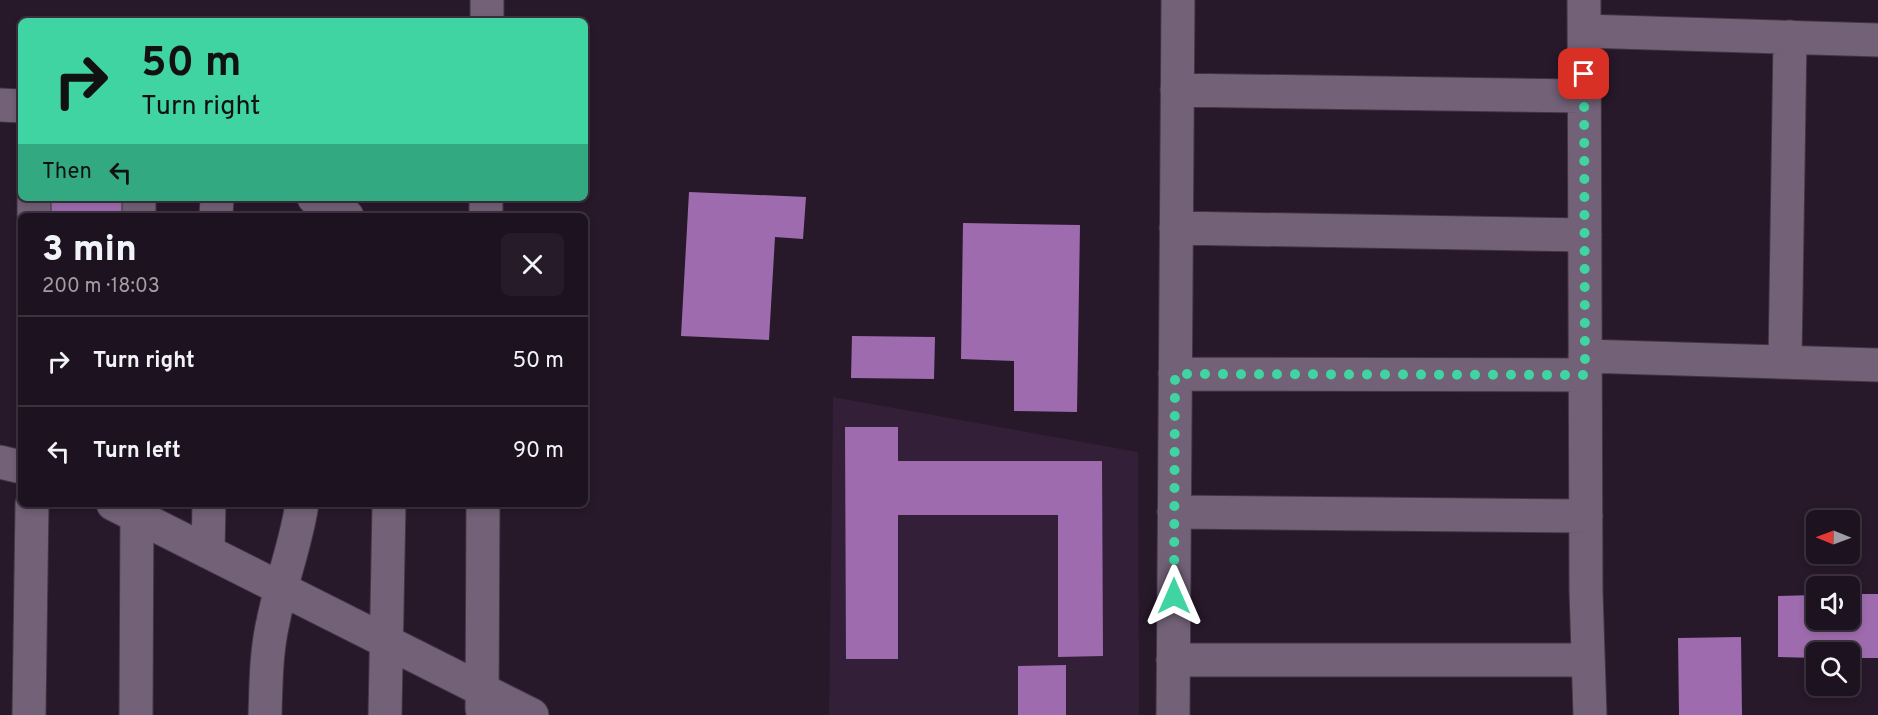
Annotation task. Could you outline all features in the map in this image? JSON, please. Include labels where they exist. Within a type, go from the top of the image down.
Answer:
[{"type":"street","points":[[487,0],[487,18]]},
{"type":"street","points":[[1173,715],[1178,0]]},
{"type":"street","points":[[1590,715],[1586,516],[1584,15],[1790,37],[1878,40]]},
{"type":"street","points":[[1785,362],[1790,37]]},
{"type":"street","points":[[1178,90],[1583,96]]},
{"type":"street","points":[[0,105],[18,106]]},
{"type":"street","points":[[319,201],[341,213]]},
{"type":"street","points":[[1176,228],[1585,235]]},
{"type":"street","points":[[1175,374],[1785,362],[1878,365]]},
{"type":"street","points":[[0,462],[18,466]]},
{"type":"street","points":[[28,715],[32,507]]},
{"type":"street","points":[[208,552],[209,507]]},
{"type":"street","points":[[265,715],[271,635],[280,589],[294,544],[301,507]]},
{"type":"street","points":[[385,715],[389,507]]},
{"type":"street","points":[[482,703],[483,507]]},
{"type":"street","points":[[129,508],[208,552],[386,642],[482,703],[532,715]]},
{"type":"street","points":[[129,508],[136,715]]},
{"type":"street","points":[[1174,512],[1586,516]]},
{"type":"street","points":[[1173,660],[1588,660]]},
{"type":"shaded area","points":[[833,397],[1138,452],[1139,715],[829,715]]},
{"type":"building","points":[[689,192],[806,197],[803,239],[775,237],[769,340],[681,336]]},
{"type":"building","points":[[44,201],[131,201],[131,213],[44,213]]},
{"type":"building","points":[[963,223],[1080,225],[1077,412],[1014,411],[1014,361],[961,359]]},
{"type":"building","points":[[588,283],[589,283],[590,351],[588,351]]},
{"type":"building","points":[[852,336],[935,337],[934,379],[851,378]]},
{"type":"building","points":[[845,427],[898,427],[898,461],[1102,461],[1103,656],[1058,657],[1058,515],[898,515],[898,659],[846,659]]},
{"type":"building","points":[[1860,594],[1878,594],[1878,658],[1860,658],[1860,642],[1806,642],[1806,658],[1778,657],[1778,596],[1806,595],[1806,630],[1860,630]]},
{"type":"building","points":[[1741,637],[1742,715],[1679,715],[1678,638]]},
{"type":"building","points":[[1066,665],[1066,715],[1018,715],[1018,666]]},
{"type":"route","points":[[1174,596],[1175,374],[1585,375],[1584,74]]}]
